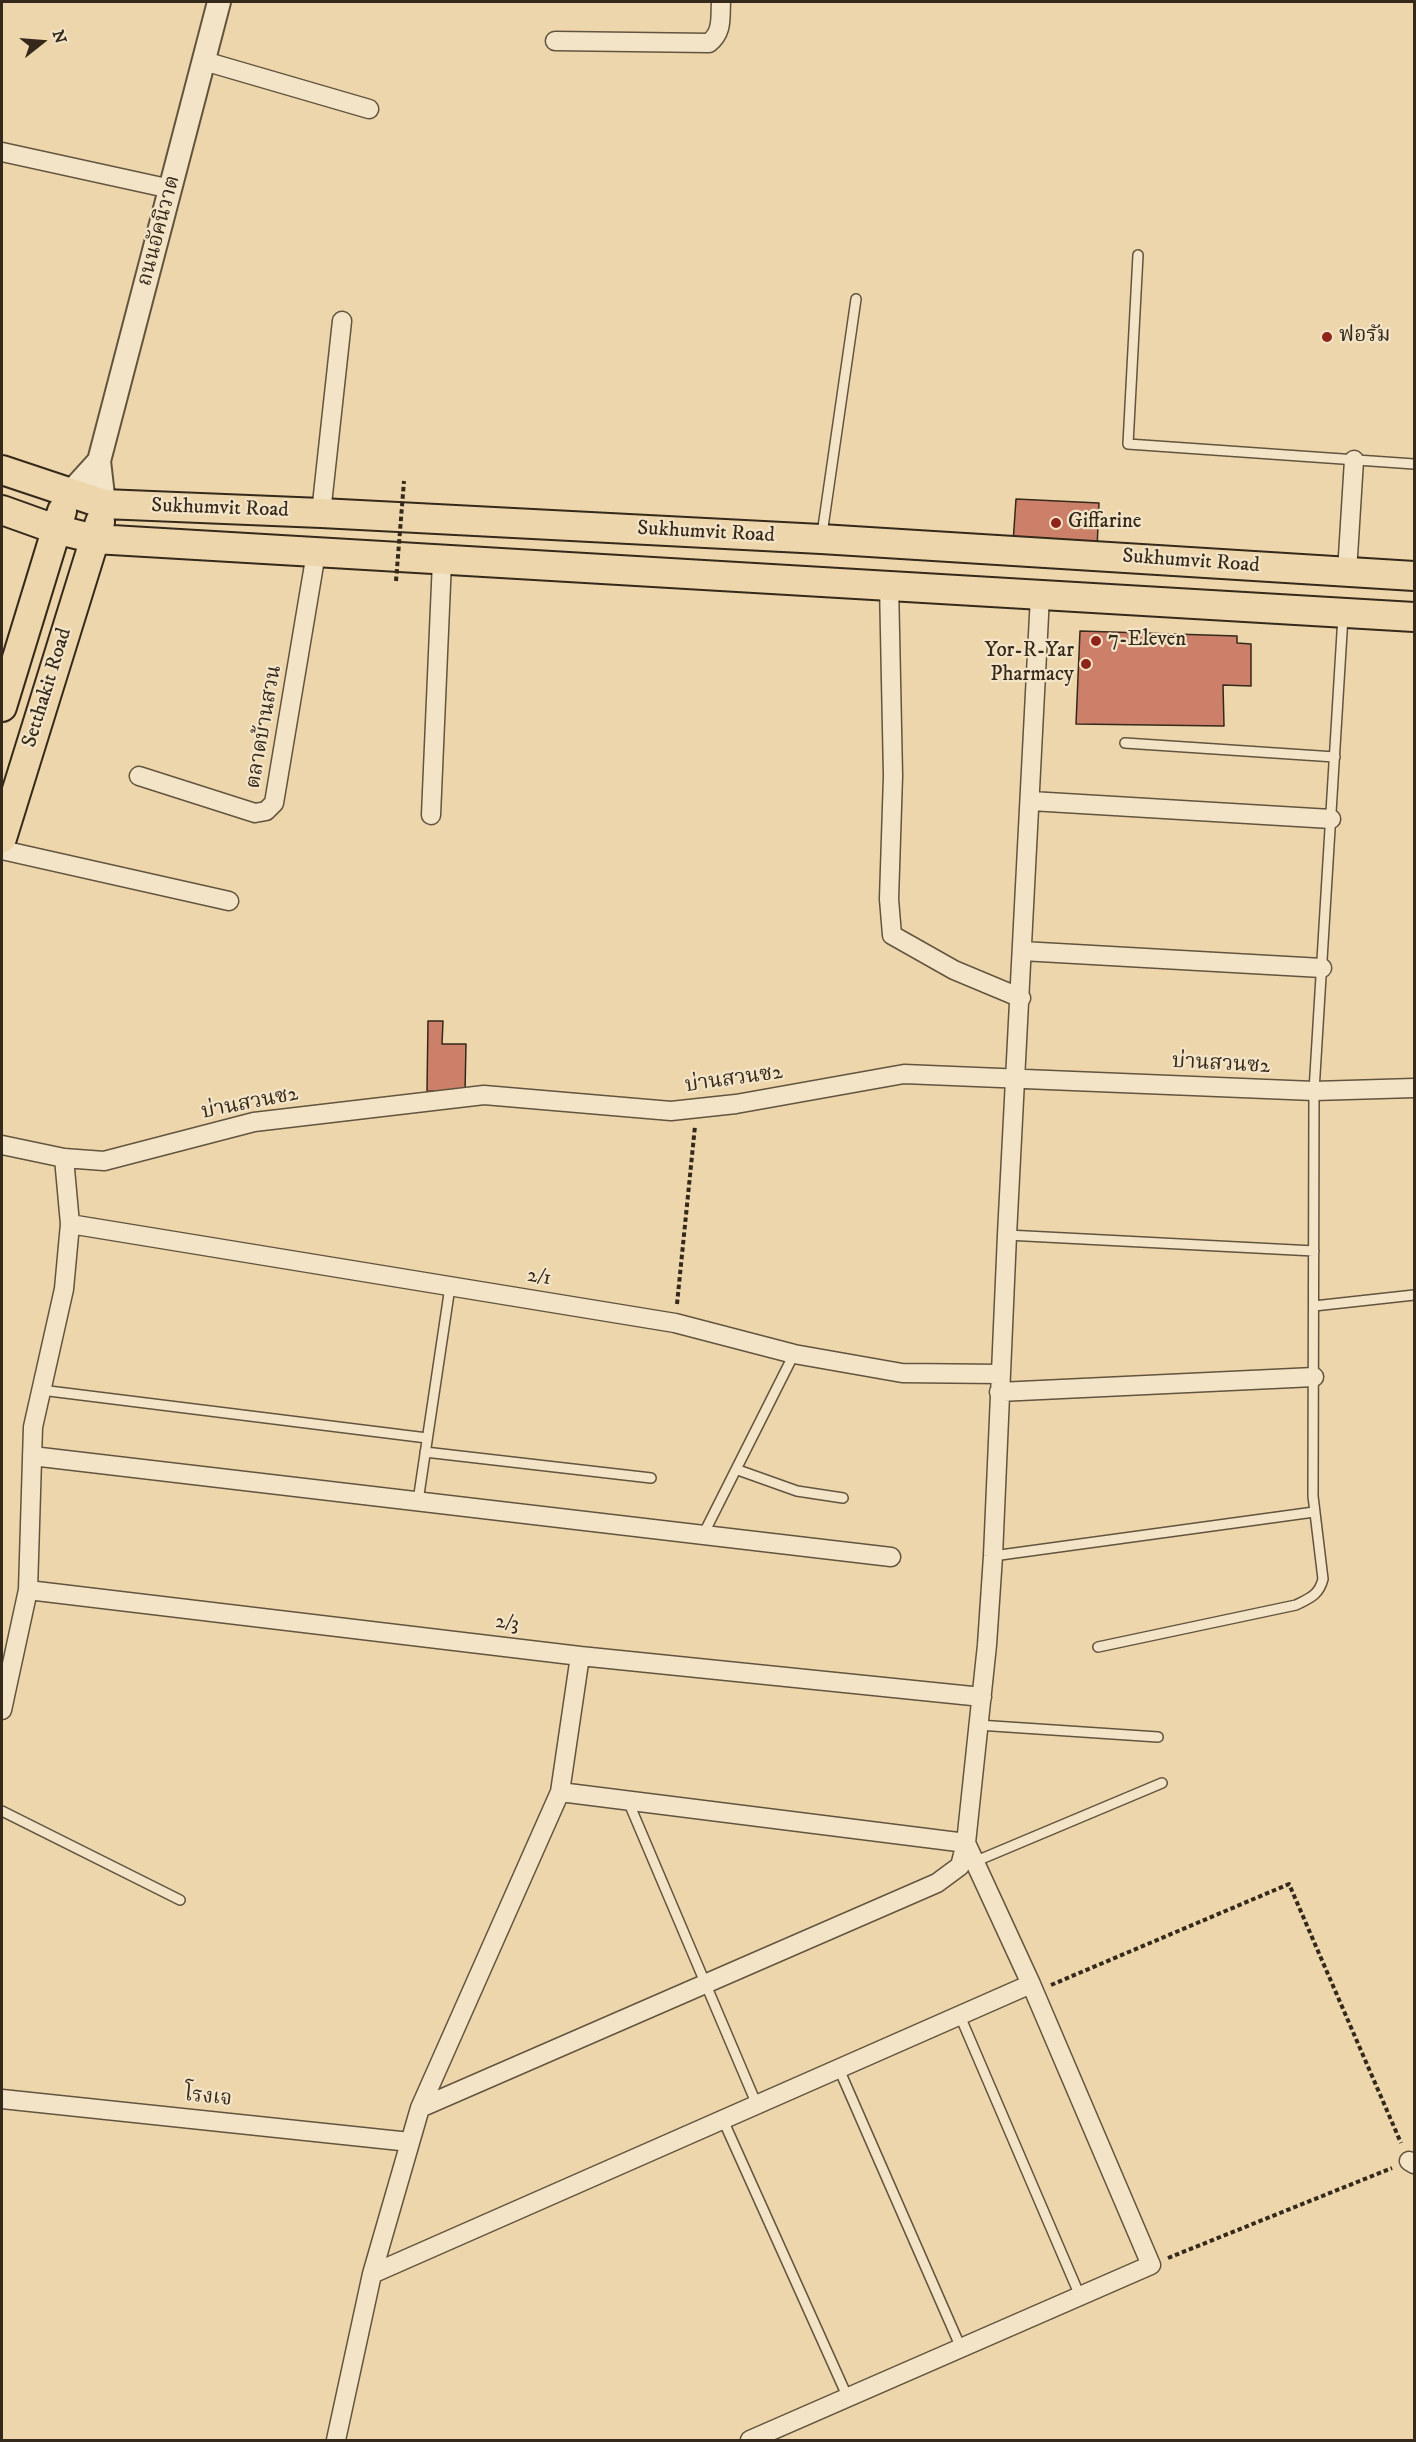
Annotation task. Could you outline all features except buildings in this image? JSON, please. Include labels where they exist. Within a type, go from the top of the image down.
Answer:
[{"type":"main road","name":"Sukhumvit Road","points":[[2,470],[104,504],[821,539],[1414,576]]},
{"type":"main road","name":"Setthakit Road","points":[[2,706],[55,529],[69,494]]},
{"type":"main road","name":"Setthakit Road","points":[[2,838],[104,504]]},
{"type":"main road","name":"Sukhumvit Road","points":[[2,510],[55,529],[95,539],[442,561],[889,584],[1040,596],[1414,617]]},
{"type":"street","name":"ถนนอัคนิวาต","points":[[104,504],[99,461],[219,2]]},
{"type":"street","points":[[555,41],[710,43],[718,36],[720,2]]},
{"type":"street","points":[[204,61],[369,110]]},
{"type":"street","points":[[2,152],[171,189]]},
{"type":"street","points":[[321,513],[342,321]]},
{"type":"street","points":[[1347,572],[1354,460]]},
{"type":"street","name":"ถนนอัคนิวาต","points":[[69,494],[99,461]]},
{"type":"street","name":"ตลาดบ้านสวน","points":[[140,776],[255,813],[266,811],[274,803],[316,553]]},
{"type":"street","points":[[431,815],[442,561]]},
{"type":"street","points":[[889,584],[893,776],[889,899],[892,935],[954,970],[1021,998]]},
{"type":"street","points":[[420,2108],[937,1883],[960,1866],[966,1843],[982,1697],[993,1556],[1006,1235],[1014,1078],[1021,998],[1040,596]]},
{"type":"street","points":[[1031,801],[1331,819]]},
{"type":"street","points":[[2,850],[228,901]]},
{"type":"street","points":[[1022,951],[1322,968]]},
{"type":"street","name":"บ่านสวนซ2","points":[[2,1145],[64,1158],[104,1161],[254,1122],[484,1095],[671,1111],[736,1104],[904,1074],[1314,1091],[1414,1088]]},
{"type":"street","points":[[2,1710],[28,1590],[33,1428],[64,1289],[70,1224],[64,1158]]},
{"type":"street","name":"2/1","points":[[70,1224],[675,1323],[794,1354],[902,1373],[1000,1383],[1314,1377]]},
{"type":"street","points":[[32,1456],[891,1557]]},
{"type":"street","name":"2/3","points":[[28,1590],[580,1656],[982,1697]]},
{"type":"street","points":[[336,2440],[372,2274],[420,2108],[560,1792],[580,1656]]},
{"type":"street","points":[[560,1792],[966,1843]]},
{"type":"street","points":[[750,2440],[1151,2265],[1033,1988],[966,1843]]},
{"type":"street","points":[[372,2274],[960,2016],[1033,1988]]},
{"type":"street","name":"โรงเจ","points":[[2,2099],[410,2142]]},
{"type":"lane","points":[[1138,255],[1128,444],[1414,464]]},
{"type":"lane","points":[[821,539],[856,299]]},
{"type":"lane","points":[[1098,1647],[1296,1605],[1316,1595],[1323,1579],[1314,1512],[1314,1091],[1343,614]]},
{"type":"lane","points":[[1125,743],[1335,758]]},
{"type":"lane","points":[[1006,1235],[1314,1251]]},
{"type":"lane","points":[[418,1501],[450,1287]]},
{"type":"lane","points":[[1314,1306],[1414,1294]]},
{"type":"lane","points":[[703,1535],[738,1470],[794,1354]]},
{"type":"lane","points":[[41,1390],[427,1438]]},
{"type":"lane","points":[[425,1452],[651,1478]]},
{"type":"lane","points":[[738,1470],[797,1491],[843,1498]]},
{"type":"lane","points":[[993,1556],[1314,1512]]},
{"type":"lane","points":[[978,1725],[1158,1737]]},
{"type":"lane","points":[[974,1862],[1162,1783]]},
{"type":"lane","points":[[627,1800],[704,1985],[758,2105]]},
{"type":"lane","points":[[2,1811],[180,1900]]},
{"type":"lane","points":[[960,2016],[1080,2296]]},
{"type":"lane","points":[[839,2069],[962,2348]]},
{"type":"lane","points":[[723,2120],[848,2398]]},
{"type":"path","points":[[396,581],[404,481]]},
{"type":"path","points":[[675,1323],[696,1108]]},
{"type":"path","points":[[1033,1988],[1289,1884],[1412,2162],[1151,2265]]},
{"type":"place","name":"ฟอรัม","points":[[1327,337]]},
{"type":"place","name":"Giffarine","points":[[1056,523]]},
{"type":"place","name":"7-Eleven","points":[[1096,641]]},
{"type":"place","name":"Yor-R-Yar Pharmacy","points":[[1086,664]]}]
